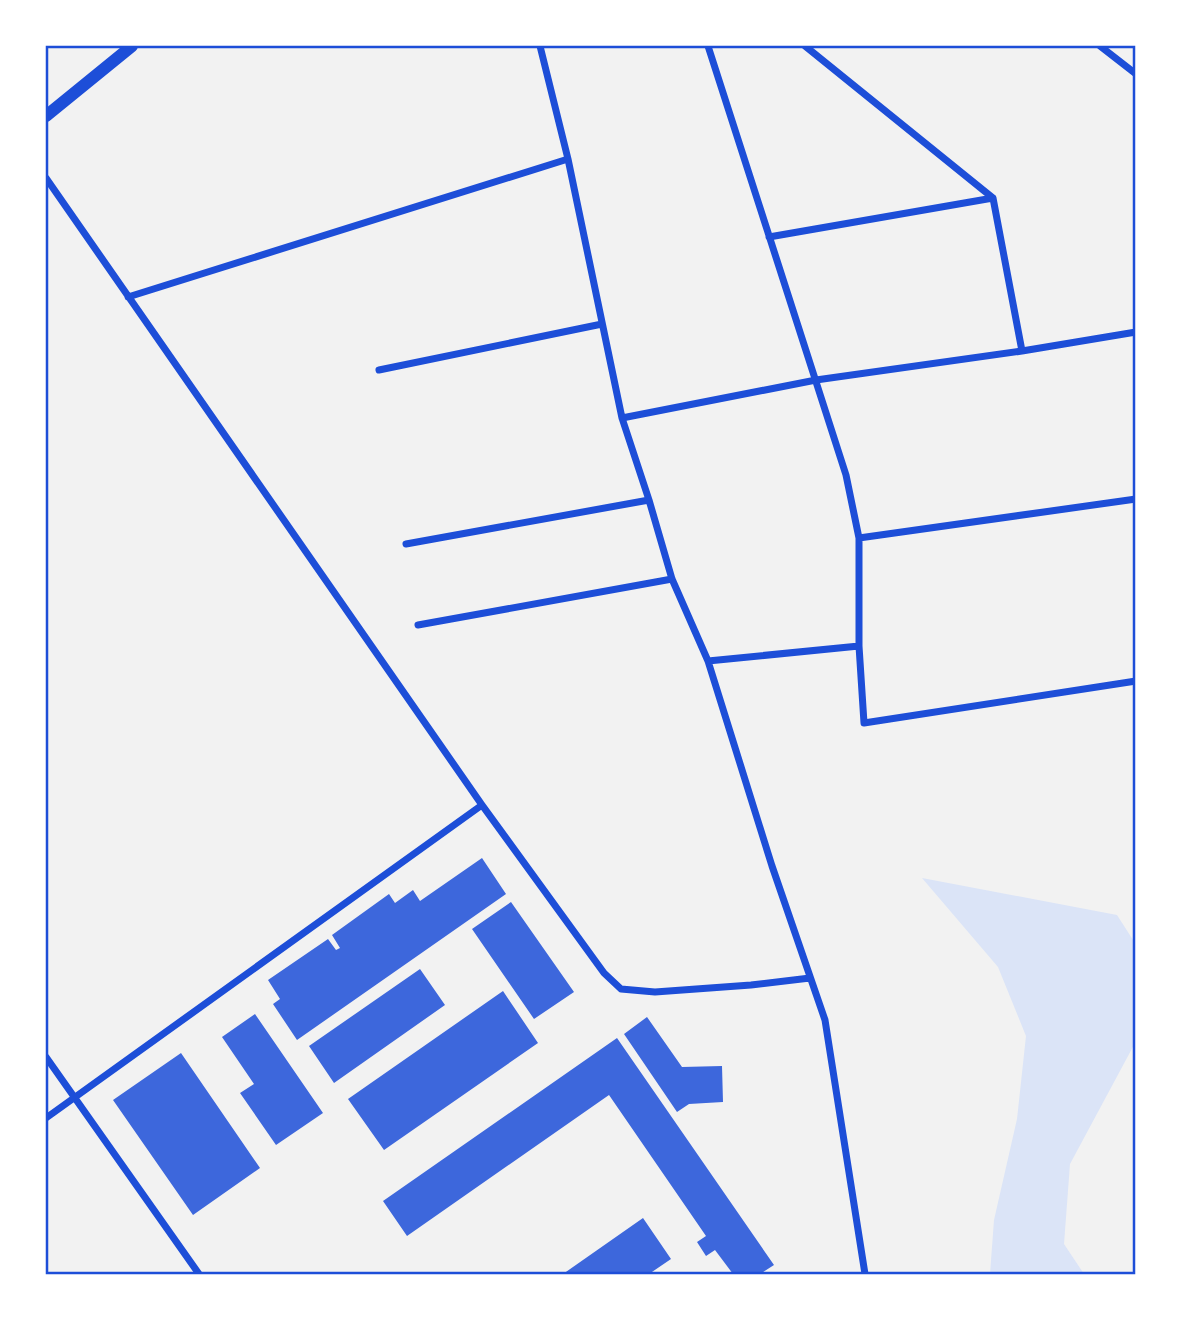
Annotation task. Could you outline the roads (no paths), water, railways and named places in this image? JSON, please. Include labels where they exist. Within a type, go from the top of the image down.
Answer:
[{"type":"street","points":[[46,116],[131,46]]},
{"type":"street","points":[[540,46],[568,159],[622,418],[672,579],[708,662],[772,866],[825,1020],[865,1275]]},
{"type":"street","points":[[709,46],[846,475],[859,538],[859,646],[863,723],[1136,681]]},
{"type":"street","points":[[805,46],[993,198],[1022,351]]},
{"type":"street","points":[[1100,46],[1136,74]]},
{"type":"street","points":[[128,297],[568,159]]},
{"type":"street","points":[[46,178],[482,805],[604,973],[621,989],[655,992],[810,978]]},
{"type":"street","points":[[769,237],[993,198]]},
{"type":"street","points":[[379,370],[602,324]]},
{"type":"street","points":[[622,418],[816,380],[1136,332]]},
{"type":"street","points":[[859,538],[1136,499]]},
{"type":"street","points":[[406,544],[649,500]]},
{"type":"street","points":[[418,625],[672,579]]},
{"type":"street","points":[[708,662],[859,646]]},
{"type":"street","points":[[46,1118],[482,805]]},
{"type":"street","points":[[46,1057],[199,1275]]}]
